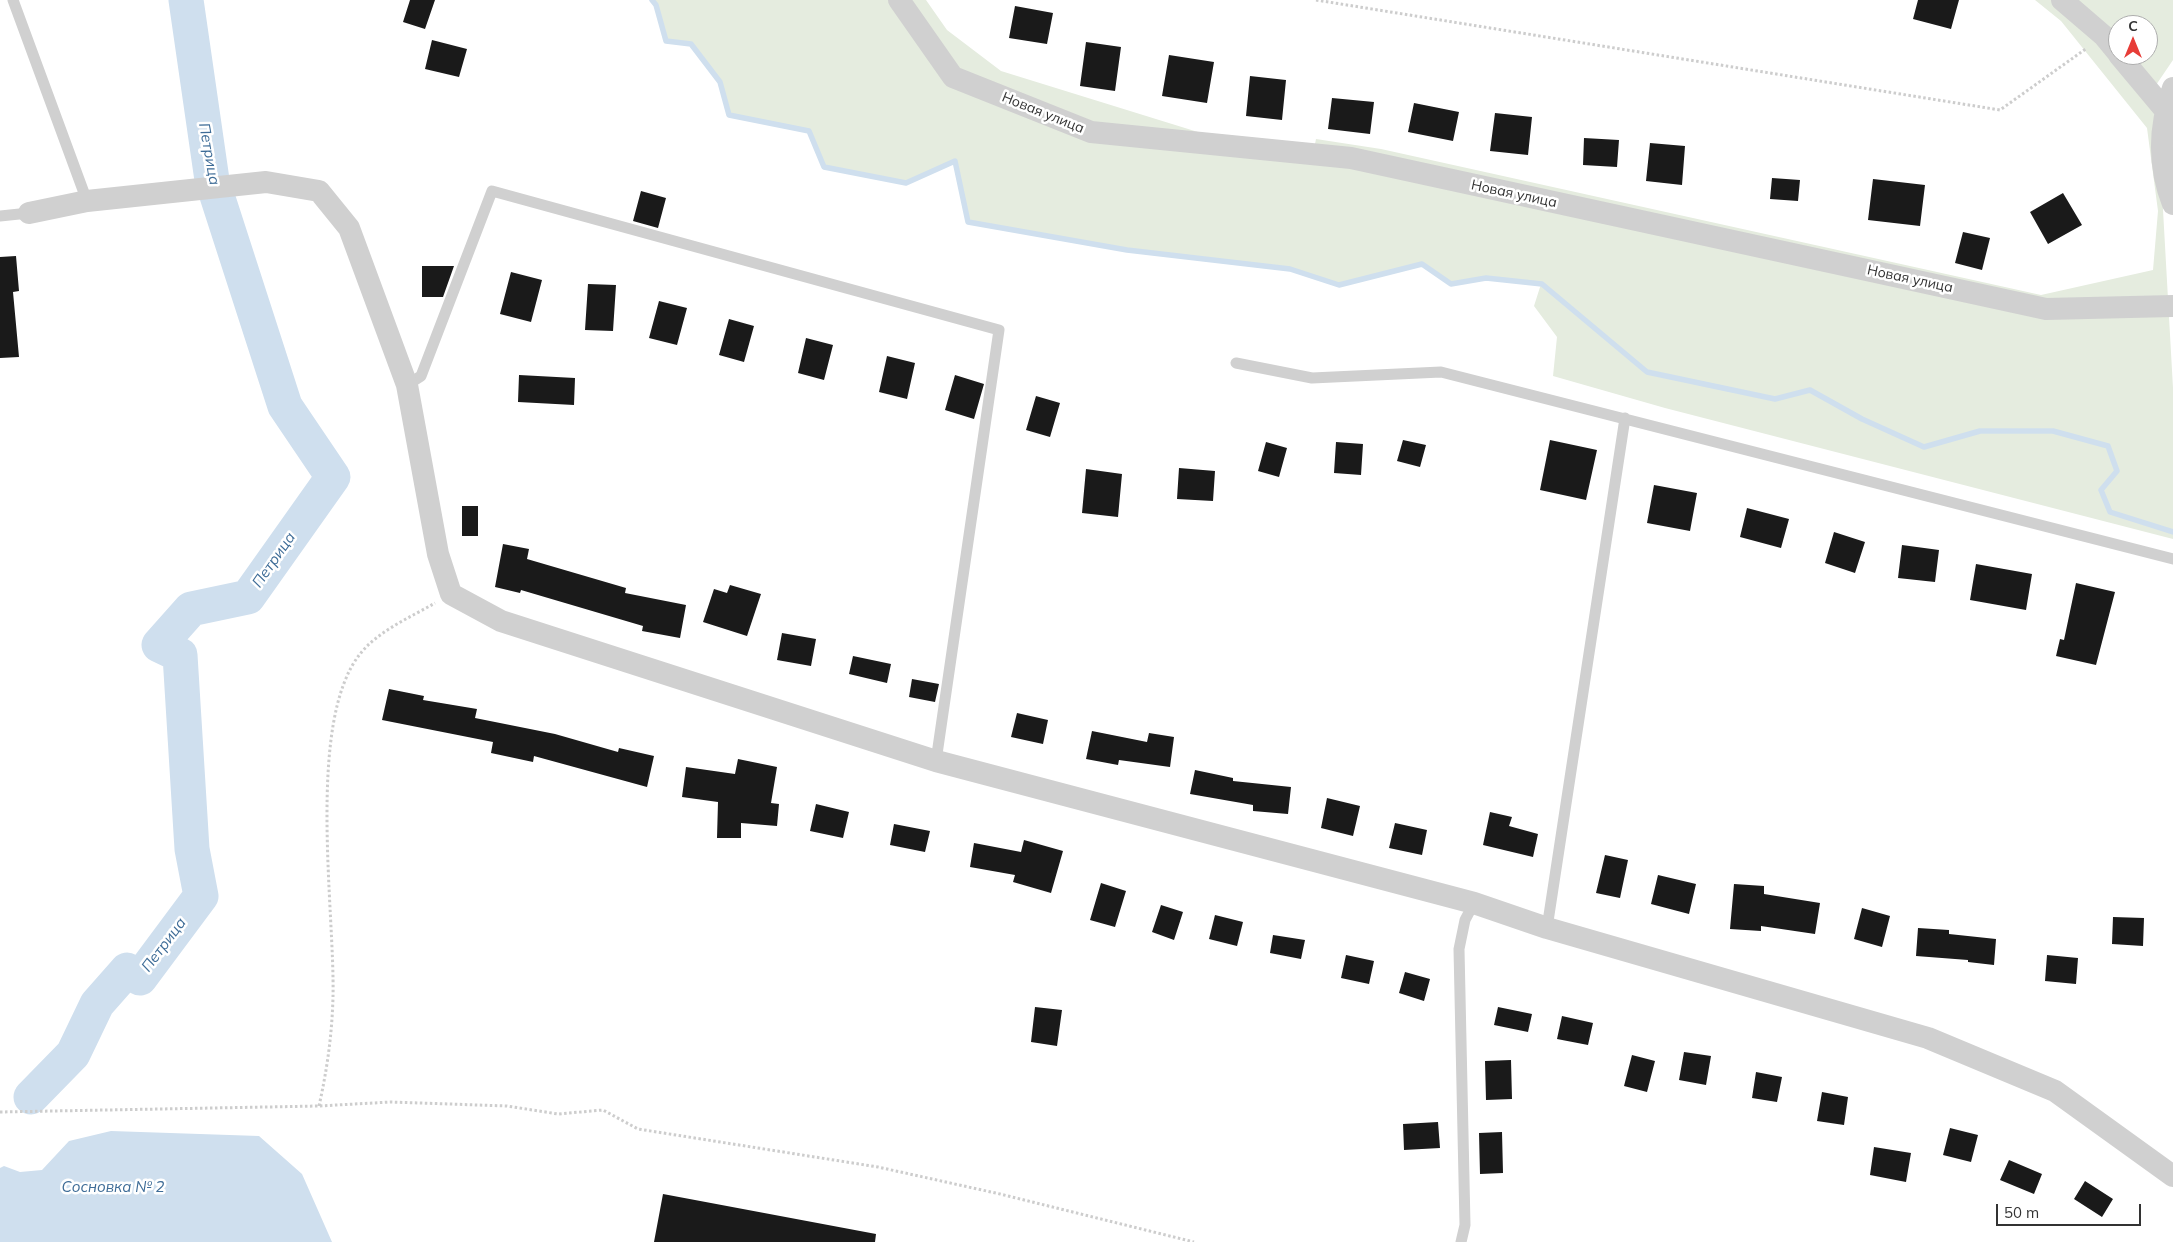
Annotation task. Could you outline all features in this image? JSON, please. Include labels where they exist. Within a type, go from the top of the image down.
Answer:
[{"type":"street","name":"Новая улица","points":[[899,0],[953,77],[1090,132],[1351,158],[2046,309],[2173,306]]},
{"type":"street","points":[[2062,0],[2108,42]]},
{"type":"street","points":[[2128,65],[2165,110]]},
{"type":"street","points":[[2173,88],[2165,110],[2161,151],[2173,204]]},
{"type":"street","points":[[29,213],[87,201],[266,182],[319,191],[349,228],[407,385],[438,554],[451,594],[501,621],[936,761],[1474,903],[1546,928],[1928,1038],[2055,1092],[2173,1176]]},
{"type":"lane","points":[[13,0],[87,201]]},
{"type":"lane","points":[[407,385],[421,376],[492,190],[999,330],[936,761]]},
{"type":"lane","points":[[0,216],[29,213]]},
{"type":"lane","points":[[1236,362],[1312,378],[1441,372],[2173,559]]},
{"type":"lane","points":[[1546,928],[1625,418]]},
{"type":"lane","points":[[1461,1242],[1465,1225],[1459,949],[1465,920],[1474,903]]},
{"type":"path","points":[[1316,0],[2000,110],[2108,51]]},
{"type":"path","points":[[320,1106],[330,1053],[333,996],[327,834],[328,766],[337,710],[346,676],[361,653],[389,630],[451,594]]},
{"type":"path","points":[[0,1112],[320,1106],[391,1102],[507,1106],[558,1114],[603,1110],[638,1129],[878,1167],[1000,1194],[1194,1242]]},
{"type":"shaded area","points":[[652,0],[926,0],[947,30],[1001,71],[1214,137],[1313,154],[1316,139],[1381,149],[2041,295],[2153,270],[2158,211],[2147,128],[2061,21],[2035,0],[2173,0],[2173,60],[2156,85],[2173,388],[2173,539],[1665,408],[1553,376],[1557,337],[1534,306],[1541,284],[1486,278],[1451,284],[1422,264],[1339,285],[1290,269],[1127,250],[968,222],[954,161],[906,183],[824,167],[809,131],[729,115],[720,82],[691,45],[666,41],[656,5]]},
{"type":"water","name":"Сосновка № 2","points":[[111,1131],[259,1136],[302,1174],[332,1242],[0,1242],[0,1168],[4,1166],[20,1172],[42,1170],[69,1141]]},
{"type":"building","points":[[410,0],[435,0],[425,29],[403,22]]},
{"type":"building","points":[[1918,0],[1959,0],[1951,29],[1913,19]]},
{"type":"building","points":[[1015,6],[1053,13],[1047,44],[1009,38]]},
{"type":"building","points":[[432,40],[467,49],[459,77],[425,69]]},
{"type":"building","points":[[1086,42],[1121,47],[1115,91],[1080,86]]},
{"type":"building","points":[[1169,55],[1214,62],[1207,103],[1162,96]]},
{"type":"building","points":[[1250,76],[1286,80],[1282,120],[1246,116]]},
{"type":"building","points":[[1332,98],[1374,102],[1370,134],[1328,129]]},
{"type":"building","points":[[1414,103],[1459,112],[1453,141],[1408,132]]},
{"type":"building","points":[[1495,113],[1532,117],[1528,155],[1490,151]]},
{"type":"building","points":[[1584,138],[1619,140],[1617,167],[1583,165]]},
{"type":"building","points":[[1650,143],[1685,146],[1682,185],[1646,181]]},
{"type":"building","points":[[1772,178],[1800,180],[1798,201],[1770,199]]},
{"type":"building","points":[[1873,179],[1925,185],[1920,226],[1868,220]]},
{"type":"building","points":[[641,191],[666,198],[658,228],[633,221]]},
{"type":"building","points":[[2063,193],[2082,225],[2048,244],[2030,212]]},
{"type":"building","points":[[1963,232],[1990,238],[1982,270],[1955,263]]},
{"type":"building","points":[[16,256],[19,291],[13,292],[19,357],[0,358],[0,257]]},
{"type":"building","points":[[422,266],[454,266],[443,297],[422,297]]},
{"type":"building","points":[[511,272],[542,280],[531,322],[500,314]]},
{"type":"building","points":[[588,284],[616,285],[613,331],[585,330]]},
{"type":"building","points":[[659,301],[687,308],[677,345],[649,338]]},
{"type":"building","points":[[729,319],[754,326],[744,362],[719,355]]},
{"type":"building","points":[[806,338],[833,345],[824,380],[798,373]]},
{"type":"building","points":[[887,356],[915,363],[907,399],[879,392]]},
{"type":"building","points":[[519,375],[575,378],[574,405],[518,402]]},
{"type":"building","points":[[955,375],[984,384],[974,419],[945,410]]},
{"type":"building","points":[[1036,396],[1060,403],[1050,437],[1026,430]]},
{"type":"building","points":[[1403,440],[1426,445],[1420,467],[1397,461]]},
{"type":"building","points":[[1550,440],[1597,450],[1586,500],[1540,490]]},
{"type":"building","points":[[1266,442],[1287,448],[1279,477],[1258,471]]},
{"type":"building","points":[[1336,442],[1363,444],[1361,475],[1334,473]]},
{"type":"building","points":[[1179,468],[1215,471],[1213,501],[1177,499]]},
{"type":"building","points":[[1086,469],[1122,474],[1118,517],[1082,513]]},
{"type":"building","points":[[1654,485],[1697,493],[1690,531],[1647,523]]},
{"type":"building","points":[[462,506],[478,506],[478,536],[462,536]]},
{"type":"building","points":[[1747,508],[1789,519],[1781,548],[1740,537]]},
{"type":"building","points":[[1834,532],[1865,542],[1855,573],[1825,563]]},
{"type":"building","points":[[503,544],[529,549],[527,559],[626,588],[625,593],[686,605],[680,638],[642,631],[643,626],[521,590],[520,593],[495,587]]},
{"type":"building","points":[[1902,545],[1939,550],[1935,582],[1898,578]]},
{"type":"building","points":[[1976,564],[2032,574],[2026,610],[1970,600]]},
{"type":"building","points":[[2076,583],[2115,592],[2096,665],[2056,656],[2060,639],[2064,640]]},
{"type":"building","points":[[730,585],[761,594],[747,636],[703,622],[714,589],[727,593]]},
{"type":"building","points":[[782,633],[816,639],[811,666],[777,660]]},
{"type":"building","points":[[853,656],[891,664],[887,683],[849,674]]},
{"type":"building","points":[[912,679],[939,684],[935,702],[909,697]]},
{"type":"building","points":[[389,689],[424,696],[423,700],[477,709],[475,718],[555,734],[618,752],[619,748],[654,756],[647,787],[534,756],[533,762],[491,753],[493,742],[382,720]]},
{"type":"building","points":[[1017,713],[1048,720],[1043,744],[1011,737]]},
{"type":"building","points":[[1092,731],[1147,742],[1149,733],[1174,737],[1170,767],[1119,760],[1118,765],[1086,759]]},
{"type":"building","points":[[738,759],[777,767],[771,803],[779,804],[777,826],[741,823],[741,838],[717,838],[718,802],[682,797],[686,767],[735,774]]},
{"type":"building","points":[[1195,770],[1233,778],[1233,781],[1291,787],[1288,814],[1253,811],[1253,805],[1190,794]]},
{"type":"building","points":[[1327,798],[1360,806],[1353,836],[1321,828]]},
{"type":"building","points":[[816,804],[849,812],[843,838],[810,831]]},
{"type":"building","points":[[1490,812],[1512,817],[1509,826],[1538,834],[1533,857],[1483,845]]},
{"type":"building","points":[[1395,823],[1427,830],[1422,855],[1389,848]]},
{"type":"building","points":[[894,824],[930,831],[925,852],[890,845]]},
{"type":"building","points":[[1024,840],[1063,851],[1051,893],[1013,882],[1015,875],[970,867],[974,843],[1021,852]]},
{"type":"building","points":[[1605,855],[1628,860],[1620,898],[1596,893]]},
{"type":"building","points":[[1658,875],[1696,884],[1689,914],[1651,904]]},
{"type":"building","points":[[1101,883],[1126,891],[1115,927],[1090,920]]},
{"type":"building","points":[[1734,884],[1764,886],[1764,894],[1820,903],[1815,934],[1761,926],[1761,931],[1730,929]]},
{"type":"building","points":[[1161,905],[1183,912],[1174,940],[1152,932]]},
{"type":"building","points":[[1862,908],[1890,916],[1882,947],[1854,939]]},
{"type":"building","points":[[1215,915],[1243,922],[1237,946],[1209,939]]},
{"type":"building","points":[[2113,917],[2144,918],[2143,946],[2112,944]]},
{"type":"building","points":[[1918,928],[1949,930],[1949,934],[1996,939],[1994,965],[1968,962],[1968,960],[1916,956]]},
{"type":"building","points":[[1273,935],[1305,940],[1301,959],[1270,953]]},
{"type":"building","points":[[1346,955],[1374,961],[1369,984],[1341,978]]},
{"type":"building","points":[[2047,955],[2078,958],[2076,984],[2045,981]]},
{"type":"building","points":[[1405,972],[1430,979],[1424,1001],[1399,993]]},
{"type":"building","points":[[1035,1007],[1062,1010],[1057,1046],[1031,1042]]},
{"type":"building","points":[[1498,1007],[1532,1014],[1528,1032],[1494,1025]]},
{"type":"building","points":[[1562,1016],[1593,1023],[1588,1045],[1557,1039]]},
{"type":"building","points":[[1684,1052],[1711,1056],[1706,1085],[1679,1080]]},
{"type":"building","points":[[1632,1055],[1655,1061],[1647,1092],[1624,1086]]},
{"type":"building","points":[[1511,1060],[1512,1099],[1486,1100],[1485,1061]]},
{"type":"building","points":[[1756,1072],[1782,1077],[1777,1102],[1752,1098]]},
{"type":"building","points":[[1822,1092],[1848,1097],[1844,1125],[1817,1121]]},
{"type":"building","points":[[1438,1122],[1440,1148],[1404,1150],[1403,1124]]},
{"type":"building","points":[[1950,1128],[1978,1135],[1971,1162],[1943,1155]]},
{"type":"building","points":[[1502,1132],[1503,1173],[1480,1174],[1479,1133]]},
{"type":"building","points":[[1874,1147],[1911,1153],[1906,1182],[1870,1175]]},
{"type":"building","points":[[2009,1160],[2042,1174],[2034,1194],[2000,1180]]},
{"type":"building","points":[[2085,1181],[2113,1199],[2102,1217],[2074,1199]]},
{"type":"building","points":[[663,1194],[876,1234],[875,1242],[654,1242]]},
{"type":"waterway","name":"Петрица","points":[[31,1097],[73,1054],[97,1004],[127,970],[140,978],[201,896],[192,849],[180,655],[159,645],[191,609],[248,597],[333,477],[285,406],[212,180],[186,0]]},
{"type":"waterway","points":[[652,0],[656,5],[666,41],[691,44],[720,82],[729,115],[809,131],[824,167],[906,183],[955,161],[968,222],[1127,250],[1290,269],[1339,285],[1422,264],[1451,284],[1486,278],[1542,284],[1647,372],[1775,399],[1810,390],[1862,419],[1924,447],[1980,431],[2053,431],[2108,446],[2117,471],[2101,490],[2110,512],[2173,532]]}]
